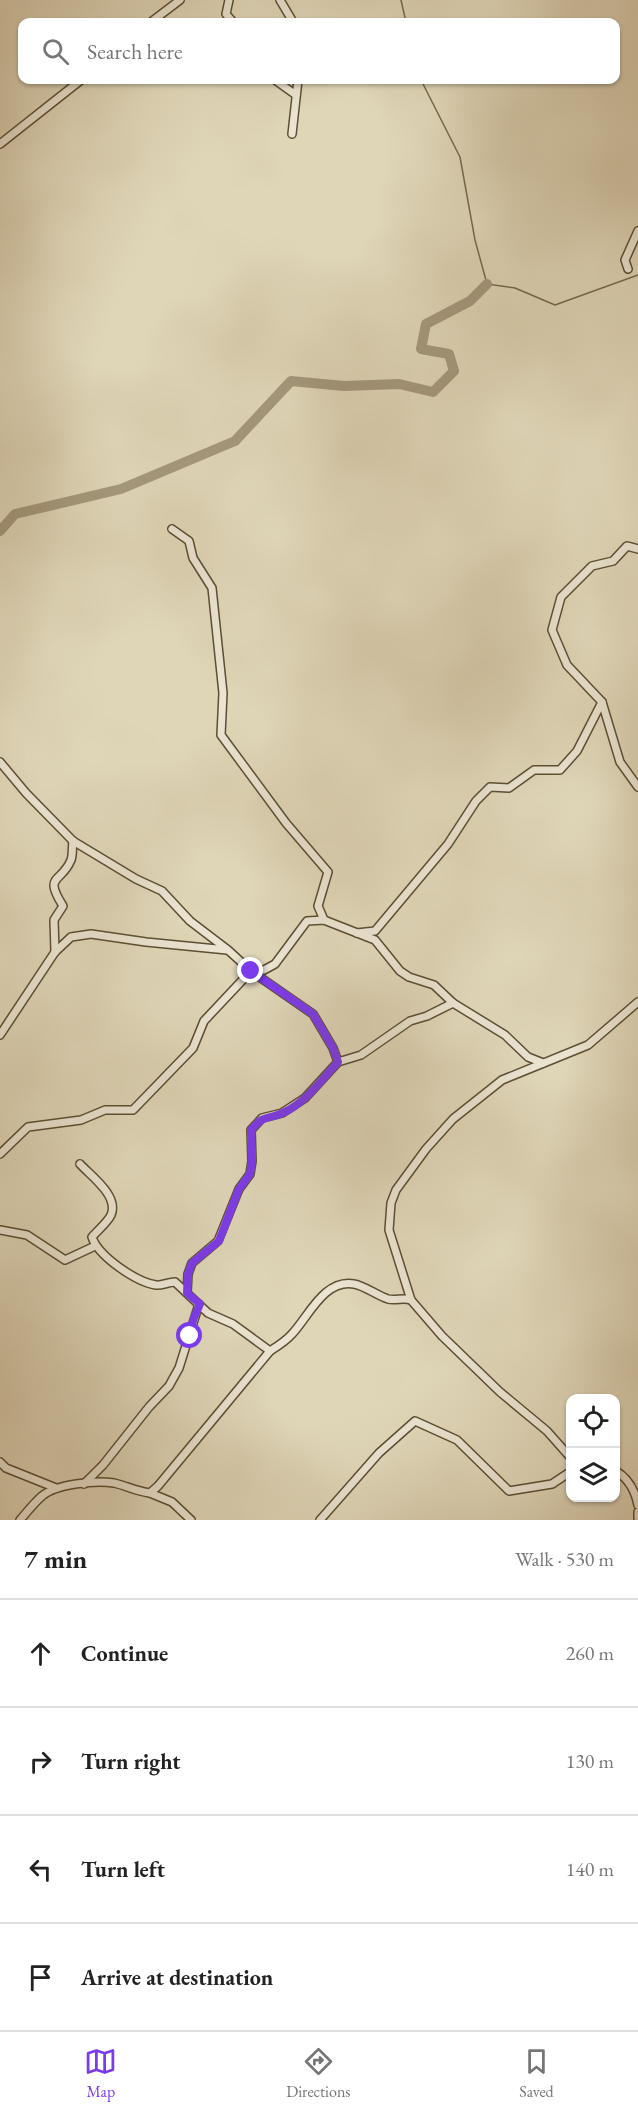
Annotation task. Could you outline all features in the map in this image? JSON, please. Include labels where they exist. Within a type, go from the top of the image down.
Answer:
[{"type":"street","points":[[156,18],[180,0]]},
{"type":"street","points":[[229,0],[226,14],[230,18]]},
{"type":"street","points":[[280,0],[291,18]]},
{"type":"street","points":[[0,144],[76,84]]},
{"type":"street","points":[[281,84],[296,95]]},
{"type":"street","points":[[292,134],[297,84]]},
{"type":"street","points":[[628,269],[625,260],[638,231]]},
{"type":"street","points":[[172,529],[189,541],[193,558],[212,588],[223,693],[221,735],[286,823],[327,872],[318,906],[324,920]]},
{"type":"street","points":[[638,549],[627,546],[613,561],[592,567],[561,597],[552,630],[567,665],[602,702],[620,762],[638,787]]},
{"type":"street","points":[[355,933],[375,931],[448,844],[476,801],[490,787],[509,788],[534,770],[560,770],[578,751],[602,702]]},
{"type":"street","points":[[0,762],[26,794],[73,841],[136,879],[162,891],[190,921],[251,971],[313,1014],[333,1048],[338,1062]]},
{"type":"street","points":[[55,952],[54,920],[63,906],[54,892],[54,882],[72,860],[73,841]]},
{"type":"street","points":[[0,1154],[28,1127],[81,1120],[105,1110],[133,1110],[193,1048],[204,1021],[251,971],[264,970],[275,964],[307,921],[324,920],[375,940],[400,971],[409,977],[435,985],[453,1003],[505,1035],[528,1057],[543,1064]]},
{"type":"street","points":[[0,1035],[55,952],[71,937],[91,934],[228,950]]},
{"type":"street","points":[[566,1452],[547,1431],[500,1392],[442,1336],[411,1300],[389,1230],[390,1203],[396,1190],[426,1149],[453,1119],[502,1080],[588,1045],[638,1002]]},
{"type":"street","points":[[187,1293],[188,1274],[192,1263],[219,1241],[239,1189],[250,1174],[251,1130],[262,1118],[282,1113],[305,1098],[338,1062],[362,1055],[410,1021],[428,1017],[453,1003]]},
{"type":"street","points":[[80,1164],[111,1198],[113,1208],[110,1218],[92,1237],[95,1246],[133,1276],[158,1286],[175,1282],[208,1313],[233,1324],[270,1351]]},
{"type":"street","points":[[0,1230],[27,1235],[65,1260],[95,1246]]},
{"type":"street","points":[[150,1493],[270,1351],[292,1335],[329,1290],[337,1285],[355,1284],[373,1294],[392,1300],[407,1298],[411,1300]]},
{"type":"street","points":[[84,1484],[103,1465],[139,1419],[169,1386],[180,1368],[200,1304]]},
{"type":"street","points":[[320,1520],[379,1453],[415,1421],[457,1440],[509,1491],[552,1484],[566,1475]]},
{"type":"street","points":[[0,1462],[6,1468],[56,1488]]},
{"type":"street","points":[[620,1474],[635,1491],[638,1505]]},
{"type":"street","points":[[20,1520],[42,1496],[56,1488],[114,1483],[172,1502],[191,1520]]},
{"type":"street","points":[[638,1512],[638,1518]]},
{"type":"waterway","points":[[401,0],[405,18]]},
{"type":"waterway","points":[[423,84],[460,157],[475,240],[487,284],[515,288],[555,305],[638,275]]},
{"type":"waterway","points":[[0,531],[15,514],[121,489],[235,441],[291,381],[344,386],[399,384],[433,392],[454,371],[449,354],[421,349],[426,324],[470,301],[487,284]]},
{"type":"route","points":[[190,1336],[193,1320],[200,1304],[187,1293],[188,1274],[192,1263],[219,1241],[239,1189],[250,1174],[251,1130],[262,1118],[282,1113],[305,1098],[338,1062],[333,1048],[313,1014],[251,971]]}]
